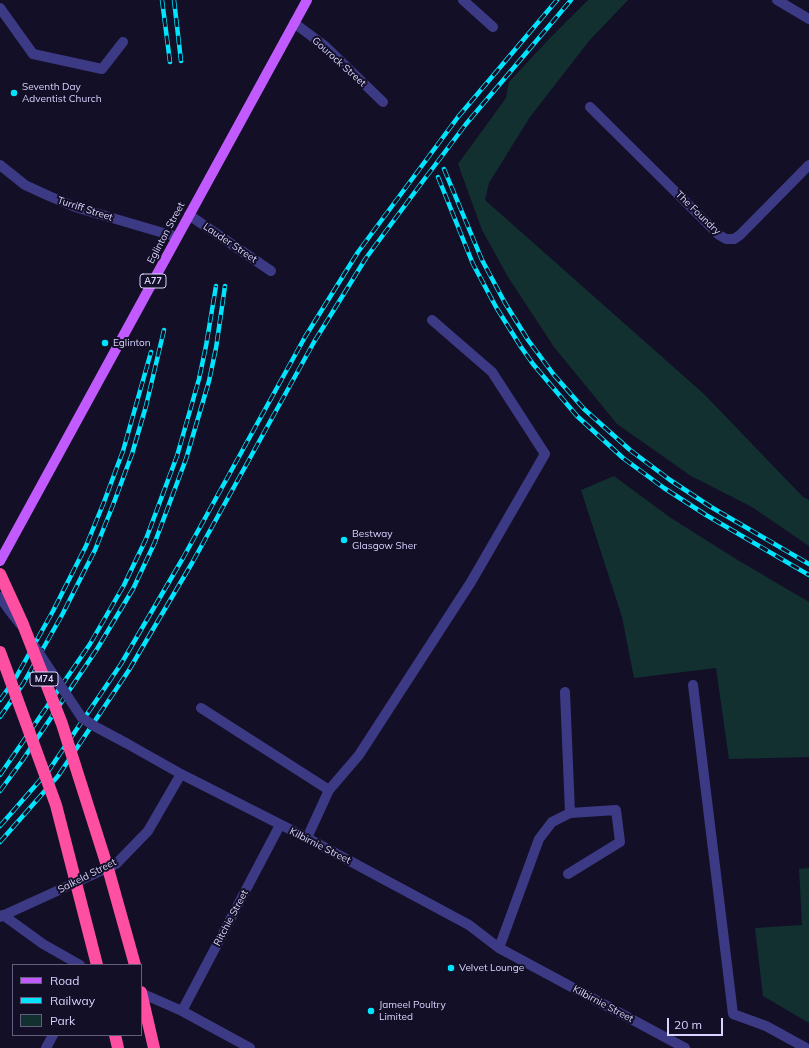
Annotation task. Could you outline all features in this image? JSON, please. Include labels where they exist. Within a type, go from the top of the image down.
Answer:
[{"type":"highway","name":"M74","points":[[0,574],[22,622],[62,724],[109,872],[135,964]]},
{"type":"highway","points":[[0,652],[56,805],[97,964]]},
{"type":"highway","points":[[142,996],[154,1048]]},
{"type":"highway","points":[[115,1036],[118,1048]]},
{"type":"main road","name":"Eglinton Street","points":[[0,561],[307,0]]},
{"type":"street","points":[[463,0],[493,27]]},
{"type":"street","points":[[777,0],[809,19]]},
{"type":"street","points":[[0,8],[33,54],[102,69],[123,42]]},
{"type":"street","name":"Gourock Street","points":[[294,23],[325,46],[383,102]]},
{"type":"street","name":"The Foundry","points":[[590,107],[719,235],[726,239],[737,238],[809,165]]},
{"type":"street","name":"Turriff Street","points":[[0,165],[26,184],[75,207],[177,237]]},
{"type":"street","name":"Lauder Street","points":[[189,215],[271,271]]},
{"type":"street","points":[[307,838],[329,790],[359,755],[471,582],[545,454],[492,372],[432,320]]},
{"type":"street","name":"Kilbirnie Street","points":[[0,596],[23,628],[82,718],[96,728],[181,774],[307,838],[469,925],[499,948],[685,1048]]},
{"type":"street","points":[[693,685],[733,1014],[766,1026],[806,1048]]},
{"type":"street","points":[[565,692],[570,813]]},
{"type":"street","points":[[201,708],[329,790]]},
{"type":"street","name":"Salkeld Street","points":[[1,916],[116,864],[148,831],[181,774]]},
{"type":"street","points":[[499,948],[539,839],[552,822],[570,813],[616,810],[620,842],[568,874]]},
{"type":"street","name":"Ritchie Street","points":[[182,1012],[280,825]]},
{"type":"street","points":[[1,916],[43,944],[78,964]]},
{"type":"street","points":[[142,992],[250,1048]]},
{"type":"street","points":[[46,1048],[52,1036]]},
{"type":"green space","points":[[588,0],[628,0],[589,41],[530,117],[489,183],[485,200],[704,394],[803,497],[809,500],[809,546],[752,507],[691,476],[617,424],[554,347],[508,277],[482,230],[458,164],[506,98],[509,82]]},
{"type":"green space","points":[[614,476],[671,518],[736,559],[809,602],[809,757],[729,759],[716,668],[634,678],[622,617],[581,490]]},
{"type":"green space","points":[[809,868],[809,1023],[763,996],[755,928],[802,925],[799,869]]},
{"type":"railway","points":[[162,0],[170,62]]},
{"type":"railway","points":[[174,0],[181,61]]},
{"type":"railway","points":[[0,826],[49,770],[121,664],[183,558],[305,337],[358,252],[458,117],[557,0]]},
{"type":"railway","points":[[0,842],[58,776],[129,670],[192,563],[314,342],[366,258],[466,124],[571,0]]},
{"type":"railway","points":[[444,169],[482,260],[505,303],[528,340],[554,375],[584,409],[630,450],[670,480],[711,507],[809,564]]},
{"type":"railway","points":[[438,177],[473,264],[496,307],[533,364],[577,416],[623,458],[664,488],[706,515],[809,575]]},
{"type":"railway","points":[[0,775],[90,644],[124,585],[146,539],[177,456],[199,379],[216,286]]},
{"type":"railway","points":[[0,791],[22,761],[97,649],[133,589],[155,542],[186,459],[209,381],[216,348],[225,286]]},
{"type":"railway","points":[[0,717],[23,684],[62,615],[95,550],[132,454],[146,406],[164,330]]},
{"type":"railway","points":[[0,700],[15,679],[53,611],[86,546],[123,451],[151,352]]},
{"type":"place","name":"Seventh Day Adventist Church","points":[[14,93]]},
{"type":"place","name":"Eglinton","points":[[105,343]]},
{"type":"place","name":"Bestway Glasgow Sher","points":[[344,540]]},
{"type":"place","name":"Velvet Lounge","points":[[451,968]]},
{"type":"place","name":"Jameel Poultry Limited","points":[[371,1011]]}]
